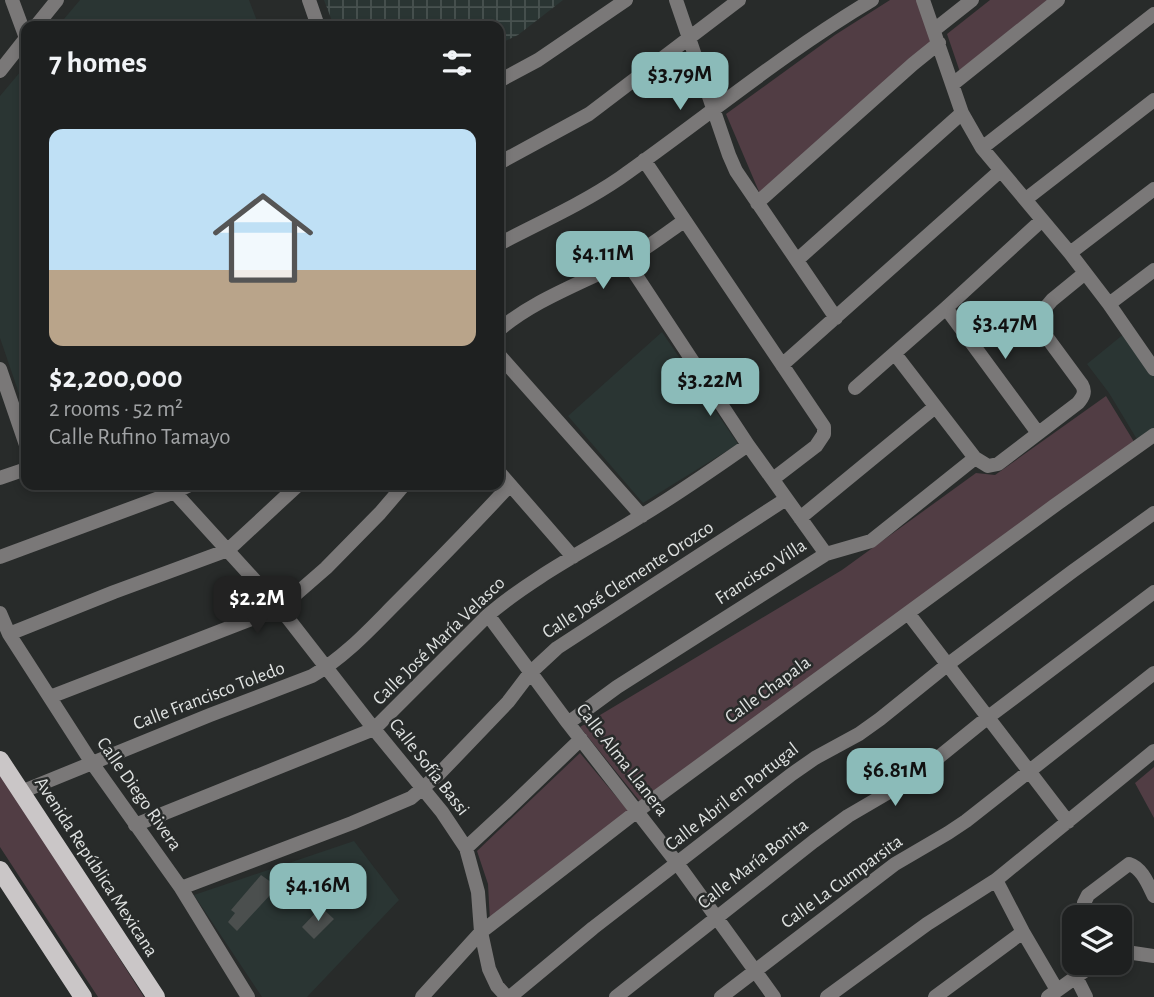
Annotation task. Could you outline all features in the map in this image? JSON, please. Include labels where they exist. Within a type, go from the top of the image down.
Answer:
[{"type":"main road","name":"Avenida República Mexicana","points":[[0,760],[156,997]]},
{"type":"main road","points":[[0,870],[83,997]]},
{"type":"street","points":[[12,0],[21,24]]},
{"type":"street","points":[[40,21],[57,0]]},
{"type":"street","points":[[309,0],[316,21]]},
{"type":"street","points":[[504,78],[538,60],[626,0]]},
{"type":"street","points":[[676,0],[736,171],[836,318]]},
{"type":"street","points":[[504,160],[589,114],[739,0]]},
{"type":"street","points":[[504,241],[598,192],[840,19],[872,0]]},
{"type":"street","points":[[923,0],[962,113],[982,148],[1070,253],[1154,369]]},
{"type":"street","points":[[757,203],[903,72],[972,0]]},
{"type":"street","points":[[953,84],[1058,0]]},
{"type":"street","points":[[982,148],[1154,14]]},
{"type":"street","points":[[0,71],[21,44]]},
{"type":"street","points":[[1026,200],[1154,100]]},
{"type":"street","points":[[797,260],[962,113]]},
{"type":"street","points":[[644,160],[824,427],[822,439],[816,446],[773,480]]},
{"type":"street","points":[[782,365],[1000,171]]},
{"type":"street","points":[[1070,253],[1154,189]]},
{"type":"street","points":[[855,388],[1042,220]]},
{"type":"street","points":[[504,326],[532,307],[626,260],[684,221]]},
{"type":"street","points":[[626,260],[748,445],[825,554]]},
{"type":"street","points":[[1109,304],[1154,270]]},
{"type":"street","points":[[895,354],[975,458],[988,466],[998,464],[1078,403],[1084,395],[1084,388],[1043,332],[1039,319],[1052,300],[1085,273]]},
{"type":"street","points":[[946,308],[1038,433]]},
{"type":"street","points":[[504,361],[642,516]]},
{"type":"street","points":[[0,369],[21,430]]},
{"type":"street","points":[[800,519],[935,407]]},
{"type":"street","name":"Calle Chapala","points":[[422,997],[481,932],[636,812],[1154,435]]},
{"type":"street","name":"Calle José María Velasco","points":[[135,825],[374,729],[488,615],[529,583],[642,516],[748,445]]},
{"type":"street","name":"Francisco Villa","points":[[568,723],[617,687],[825,554],[864,545],[878,537],[975,458]]},
{"type":"street","points":[[0,478],[21,471]]},
{"type":"street","points":[[504,478],[573,557]]},
{"type":"street","name":"Calle Francisco Toledo","points":[[21,792],[312,676],[326,668],[342,656],[429,570],[510,485]]},
{"type":"street","points":[[0,557],[167,490]]},
{"type":"street","name":"Calle Sofía Bassi","points":[[174,490],[280,608],[442,812],[466,848],[478,892],[481,932],[488,969],[497,986],[509,997]]},
{"type":"street","points":[[3,624],[114,592],[229,550],[293,490]]},
{"type":"street","points":[[50,697],[280,608],[326,568],[400,490]]},
{"type":"street","name":"Calle José Clemente Orozco","points":[[181,888],[411,798],[509,702],[530,673],[557,648],[786,499]]},
{"type":"street","name":"Calle Abril en Portugal","points":[[509,997],[593,928],[815,758],[880,719],[947,665],[1154,513]]},
{"type":"street","name":"Calle María Bonita","points":[[615,997],[837,824],[870,801],[913,778],[987,718],[1154,592]]},
{"type":"street","points":[[908,612],[1068,822]]},
{"type":"street","name":"Calle Alma Llanera","points":[[488,615],[677,863],[774,997]]},
{"type":"street","name":"Calle Diego Rivera","points":[[3,624],[92,763],[181,888],[248,997]]},
{"type":"street","name":"Calle La Cumparsita","points":[[721,997],[895,864],[965,821],[1154,673]]},
{"type":"street","points":[[466,848],[581,739]]},
{"type":"street","points":[[827,997],[927,924],[996,880],[1154,751]]},
{"type":"street","points":[[1085,905],[1088,895],[1129,864],[1138,868],[1154,896]]},
{"type":"street","points":[[996,880],[1052,994],[1079,975]]},
{"type":"street","points":[[935,997],[1023,932]]},
{"type":"street","points":[[1132,953],[1154,956]]},
{"type":"street","points":[[1076,977],[1086,997]]},
{"type":"shaded area","points":[[80,0],[249,0],[257,21],[62,21]]},
{"type":"shaded area","points":[[324,0],[563,0],[518,35],[504,42],[504,21],[332,21]]},
{"type":"shaded area","points":[[890,0],[918,0],[935,40],[760,194],[726,114],[835,35]]},
{"type":"shaded area","points":[[990,0],[1054,0],[961,75],[947,34]]},
{"type":"shaded area","points":[[21,71],[21,399],[0,338],[0,96]]},
{"type":"shaded area","points":[[662,332],[738,444],[643,503],[568,416]]},
{"type":"shaded area","points":[[1125,333],[1154,375],[1154,430],[1138,441],[1109,393],[1087,364]]},
{"type":"shaded area","points":[[1106,396],[1136,445],[642,804],[580,727],[842,570],[976,473],[995,475]]},
{"type":"shaded area","points":[[580,753],[630,813],[490,922],[488,884],[477,851]]},
{"type":"shaded area","points":[[1154,767],[1154,818],[1135,783]]},
{"type":"shaded area","points":[[0,772],[144,997],[98,997],[0,847]]},
{"type":"shaded area","points":[[354,841],[399,900],[307,997],[262,997],[194,895]]},
{"type":"building","points":[[261,875],[285,892],[291,884],[300,891],[286,907],[271,894],[237,931],[228,922],[235,913],[231,910]]},
{"type":"building","points":[[321,907],[334,919],[314,939],[302,927]]}]
